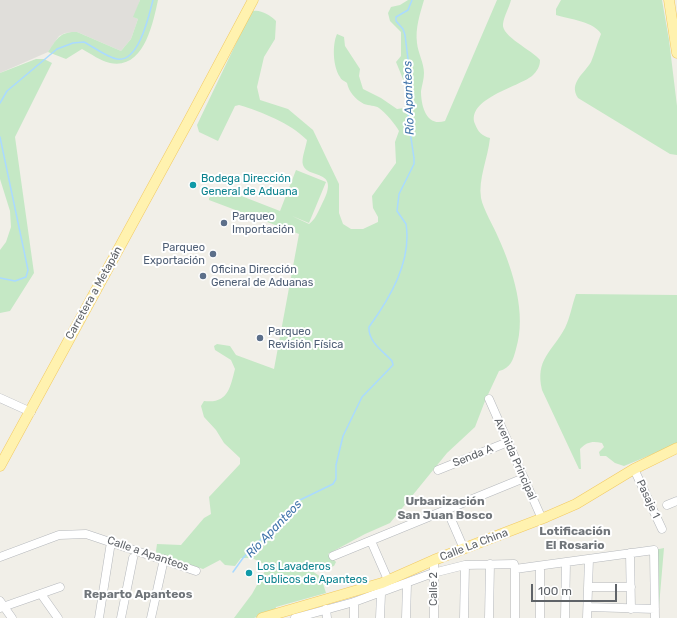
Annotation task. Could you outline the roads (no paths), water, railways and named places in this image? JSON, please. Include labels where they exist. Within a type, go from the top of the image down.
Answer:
[{"type":"main road","name":"Carretera a Metapán","points":[[0,466],[31,412],[89,301],[189,120],[253,0]]},
{"type":"main road","points":[[669,0],[677,53]]},
{"type":"main road","name":"Calle La China","points":[[262,618],[388,580],[434,560],[542,519],[576,504],[634,469],[677,448]]},
{"type":"street","points":[[0,399],[31,412]]},
{"type":"street","name":"Avenida Principal","points":[[489,399],[542,519]]},
{"type":"street","name":"Senda A","points":[[438,470],[508,442]]},
{"type":"street","name":"Pasaje 1","points":[[634,469],[662,529]]},
{"type":"street","points":[[333,556],[524,478]]},
{"type":"street","points":[[667,505],[677,501]]},
{"type":"street","points":[[447,510],[464,549]]},
{"type":"street","name":"Calle a Apanteos","points":[[0,557],[49,537],[64,534],[86,534],[196,571]]},
{"type":"street","points":[[371,541],[388,580]]},
{"type":"street","points":[[99,618],[111,542]]},
{"type":"street","points":[[515,569],[654,550],[655,618]]},
{"type":"street","points":[[630,553],[631,609]]},
{"type":"street","points":[[121,618],[133,558]]},
{"type":"street","points":[[151,618],[164,559]]},
{"type":"street","points":[[587,618],[589,559]]},
{"type":"street","name":"Calle 2","points":[[434,560],[434,618]]},
{"type":"street","points":[[565,618],[566,562]]},
{"type":"street","points":[[489,618],[490,564]]},
{"type":"street","points":[[295,618],[306,617],[326,609],[381,594],[433,573],[465,565],[514,564],[515,618]]},
{"type":"street","points":[[464,618],[465,565]]},
{"type":"street","points":[[540,566],[540,618]]},
{"type":"street","points":[[406,618],[407,584]]},
{"type":"street","points":[[12,618],[1,605],[60,587]]},
{"type":"street","points":[[589,587],[631,587]]},
{"type":"street","points":[[41,594],[58,618]]},
{"type":"street","points":[[380,618],[381,594]]},
{"type":"street","points":[[354,602],[354,618]]},
{"type":"street","points":[[588,607],[655,609]]},
{"type":"street","points":[[326,609],[327,618]]},
{"type":"waterway","points":[[0,103],[7,91],[57,49],[73,43],[84,42],[104,54],[117,59],[125,58],[131,54],[142,37],[153,0]]},
{"type":"waterway","name":"Río Apanteos","points":[[233,572],[243,558],[298,501],[333,484],[336,479],[336,465],[343,436],[362,397],[393,365],[392,361],[373,342],[369,332],[369,327],[392,291],[398,278],[406,252],[406,224],[397,211],[399,194],[414,164],[408,118],[411,83],[405,35],[403,29],[396,21],[396,17],[408,10],[412,0]]},
{"type":"waterway","points":[[0,137],[28,270],[26,277],[15,281],[0,278]]},
{"type":"place","name":"Bodega Dirección General de Aduana","points":[[193,185]]},
{"type":"place","name":"Parqueo Importación","points":[[224,223]]},
{"type":"place","name":"Parqueo Exportación","points":[[213,254]]},
{"type":"place","name":"Oficina Dirección General de Aduanas","points":[[203,276]]},
{"type":"place","name":"Parqueo Revisión Física","points":[[260,338]]},
{"type":"place","name":"Los Lavaderos Publicos de Apanteos","points":[[249,573]]},
{"type":"district","name":"Urbanización San Juan Bosco","points":[[445,509]]},
{"type":"district","name":"Lotificación El Rosario","points":[[575,539]]},
{"type":"district","name":"Reparto Apanteos","points":[[138,595]]}]
